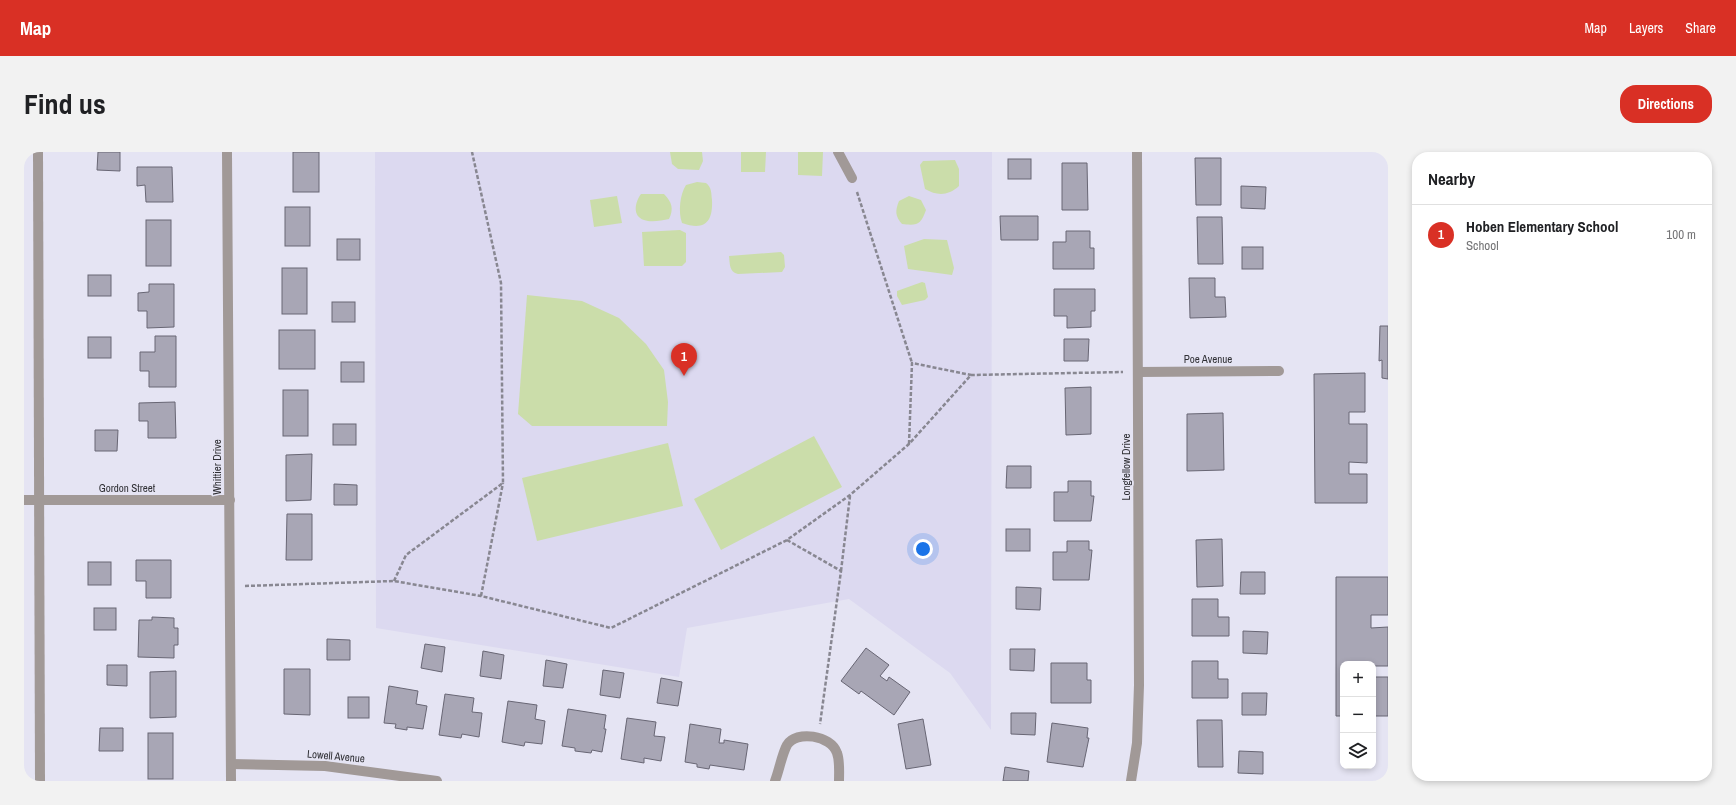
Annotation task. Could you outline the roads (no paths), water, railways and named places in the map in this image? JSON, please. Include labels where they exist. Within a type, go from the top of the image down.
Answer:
[{"type":"street","points":[[38,152],[40,781]]},
{"type":"street","name":"Whittier Drive","points":[[227,152],[231,781]]},
{"type":"street","points":[[838,152],[852,178]]},
{"type":"street","name":"Longfellow Drive","points":[[1131,781],[1137,743],[1139,685],[1137,152]]},
{"type":"street","name":"Poe Avenue","points":[[1138,372],[1279,371]]},
{"type":"street","name":"Gordon Street","points":[[24,500],[230,500]]},
{"type":"street","points":[[775,781],[788,744],[798,738],[818,736],[832,743],[837,752],[839,781]]},
{"type":"street","name":"Lowell Avenue","points":[[231,764],[325,766],[437,781]]},
{"type":"place","name":"Hoben Elementary School","points":[[684,376]]}]
